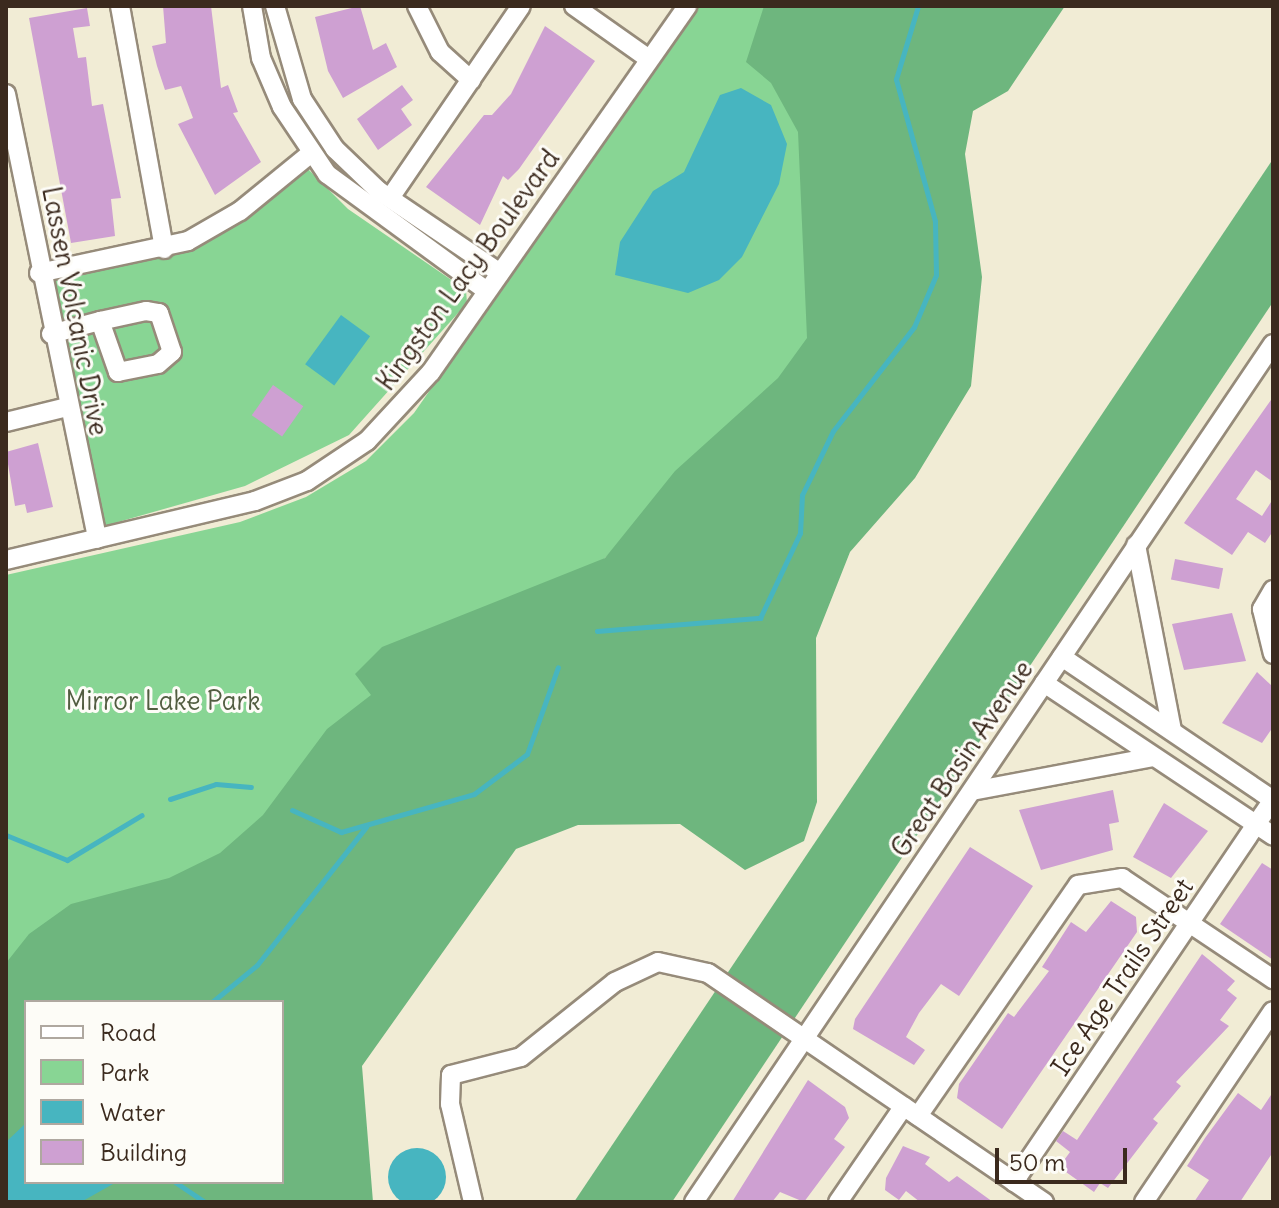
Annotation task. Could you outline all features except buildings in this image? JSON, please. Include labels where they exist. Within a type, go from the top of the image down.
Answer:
[{"type":"street","points":[[120,6],[164,249]]},
{"type":"street","points":[[252,6],[261,58],[311,153],[355,200],[487,291]]},
{"type":"street","points":[[275,6],[282,51],[314,120],[390,198],[500,273]]},
{"type":"street","points":[[417,6],[440,52],[471,80]]},
{"type":"street","points":[[390,198],[521,6]]},
{"type":"street","points":[[574,6],[649,59]]},
{"type":"street","name":"Kingston Lacy Boulevard","points":[[6,560],[255,501],[338,464],[410,399],[687,6]]},
{"type":"street","name":"Lassen Volcanic Drive","points":[[6,94],[51,334],[97,539]]},
{"type":"street","points":[[39,273],[164,249],[215,228],[311,153]]},
{"type":"street","points":[[51,334],[100,321]]},
{"type":"street","name":"Great Basin Avenue","points":[[694,1202],[1273,344]]},
{"type":"street","points":[[6,422],[67,407]]},
{"type":"street","points":[[1136,545],[1172,731]]},
{"type":"street","points":[[1273,590],[1262,609],[1273,654]]},
{"type":"street","points":[[1062,657],[1273,800]]},
{"type":"street","points":[[1044,683],[1273,836]]},
{"type":"street","points":[[972,791],[1154,757]]},
{"type":"street","name":"Ice Age Trails Street","points":[[1014,1182],[1273,800]]},
{"type":"street","points":[[838,1202],[911,1111],[1073,889],[1122,878],[1273,979]]},
{"type":"street","points":[[473,1202],[450,1104],[451,1075],[521,1057],[630,971],[658,962],[697,968],[1044,1202]]},
{"type":"street","points":[[1144,1202],[1273,1011]]},
{"type":"green space","name":"Mirror Lake Park","points":[[698,6],[855,6],[815,367],[605,558],[62,1000],[24,1000],[6,1049],[6,575],[240,522],[306,497],[366,461],[414,413]]},
{"type":"green space","points":[[764,6],[1065,6],[1008,91],[973,111],[965,154],[982,277],[971,386],[915,478],[850,552],[816,638],[817,802],[804,841],[745,870],[680,824],[578,825],[516,849],[362,1066],[373,1202],[6,1202],[6,963],[29,934],[71,904],[169,878],[220,853],[263,815],[327,729],[371,695],[355,674],[382,647],[605,558],[675,471],[778,378],[807,338],[798,132],[771,83],[746,62]]},
{"type":"green space","points":[[1273,159],[1273,302],[672,1202],[574,1202]]},
{"type":"green space","points":[[304,165],[348,209],[466,290],[467,303],[349,435],[245,486],[104,526],[48,277],[156,257]]},
{"type":"water","points":[[741,88],[771,105],[787,144],[779,184],[742,257],[719,280],[688,293],[615,275],[620,242],[653,191],[684,172],[720,95]]},
{"type":"water","points":[[341,315],[370,336],[334,386],[305,364]]},
{"type":"water","points":[[24,1125],[24,1184],[113,1184],[81,1202],[6,1202],[6,1142]]},
{"type":"water","points":[[417,1148],[438,1156],[446,1177],[438,1198],[417,1206],[396,1198],[388,1177],[396,1156]]},
{"type":"waterway","points":[[597,631],[760,618],[800,533],[802,495],[833,431],[914,327],[936,275],[935,221],[896,79],[918,6]]},
{"type":"waterway","points":[[292,810],[341,832],[474,794],[527,754],[558,667]]},
{"type":"waterway","points":[[170,799],[216,784],[251,787]]},
{"type":"waterway","points":[[6,835],[67,860],[142,815]]},
{"type":"waterway","points":[[214,1000],[257,965],[366,827]]},
{"type":"waterway","points":[[178,1184],[205,1202]]}]
